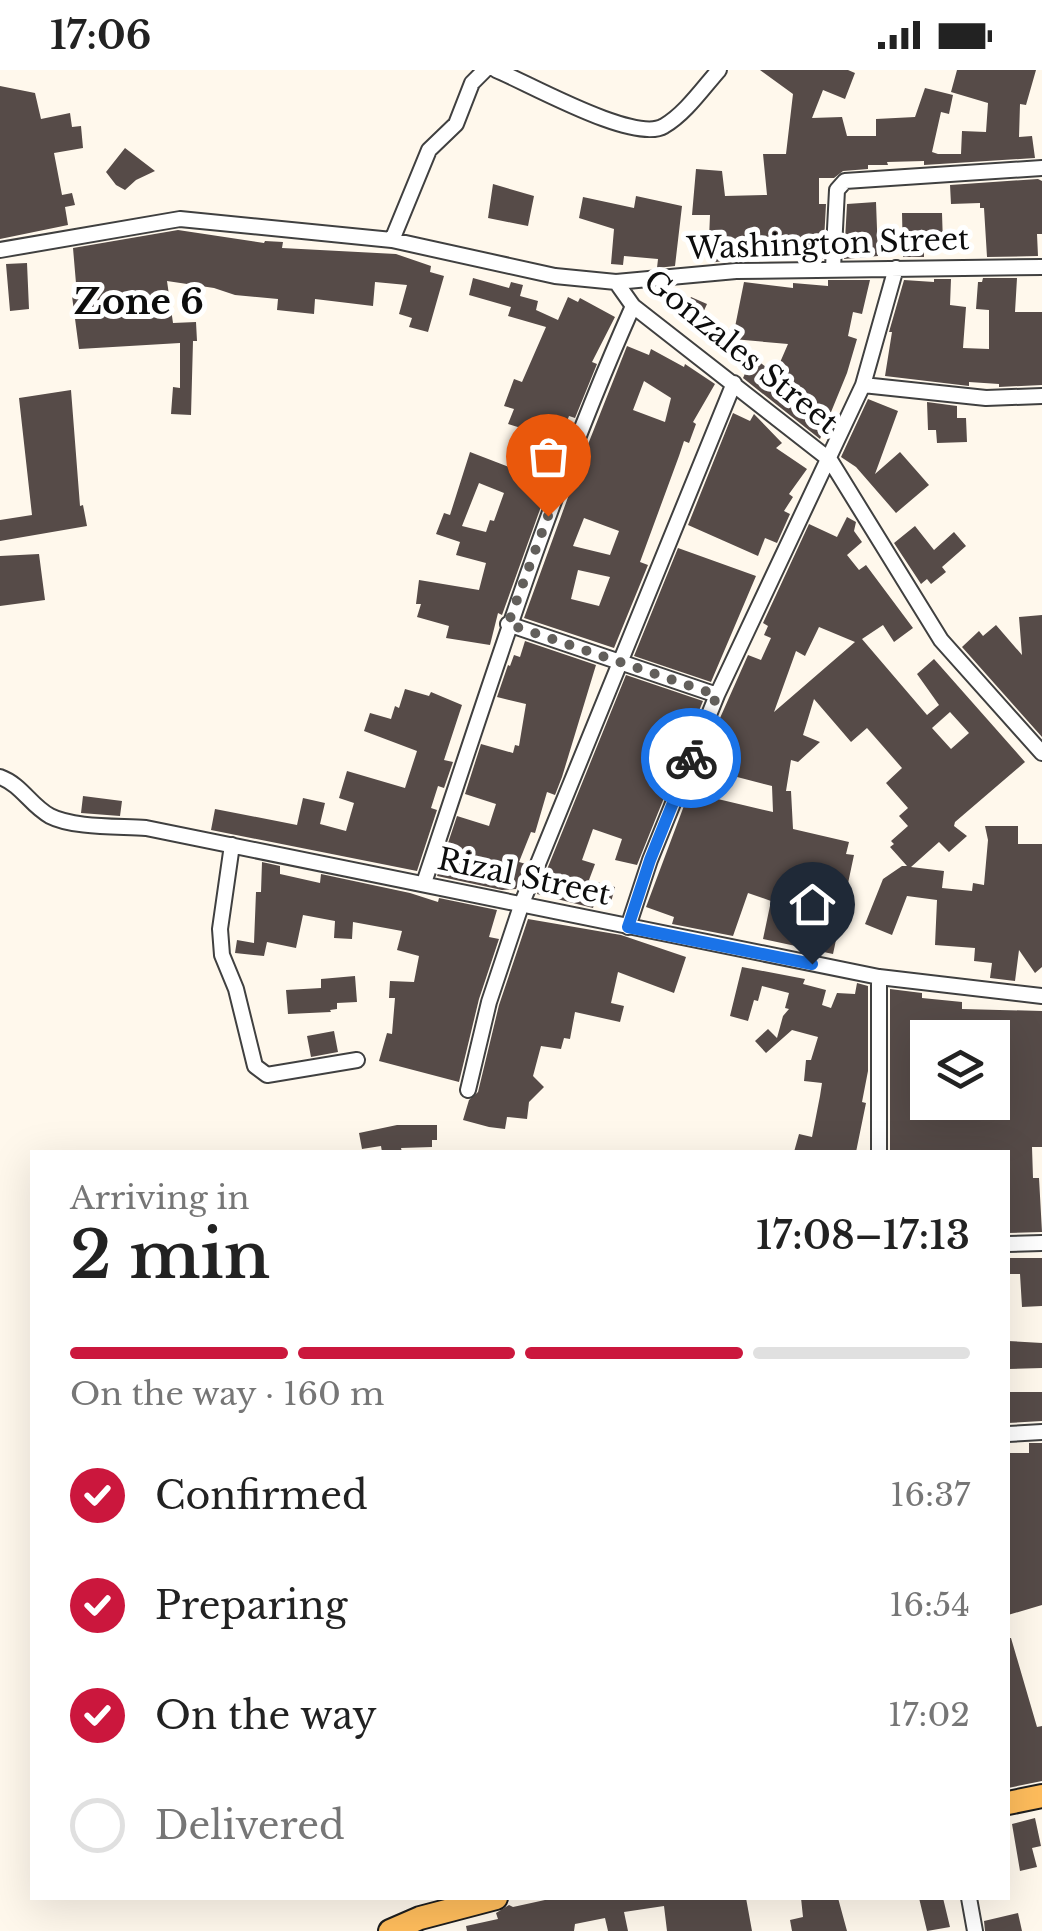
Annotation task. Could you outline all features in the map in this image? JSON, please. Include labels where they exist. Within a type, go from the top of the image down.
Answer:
[{"type":"main road","points":[[1010,1803],[1042,1796]]},
{"type":"main road","points":[[390,1931],[420,1918],[488,1900]]},
{"type":"street","points":[[392,240],[430,150],[456,124],[472,83],[485,70]]},
{"type":"street","points":[[496,70],[573,106],[642,131],[666,125],[720,70]]},
{"type":"street","points":[[833,268],[837,190],[845,182],[1042,168]]},
{"type":"street","name":"Washington Street","points":[[0,250],[180,219],[392,240],[556,276],[616,282],[736,271],[1042,267]]},
{"type":"street","points":[[628,927],[650,860],[717,695],[863,385],[896,268]]},
{"type":"street","name":"Gonzales Street","points":[[616,282],[633,306],[830,460],[941,640],[1042,754]]},
{"type":"street","points":[[424,884],[508,624],[588,408],[633,306]]},
{"type":"street","points":[[468,1090],[489,1002],[522,904],[734,383]]},
{"type":"street","points":[[863,385],[986,398],[1042,396]]},
{"type":"street","points":[[508,624],[717,695]]},
{"type":"street","name":"Rizal Street","points":[[0,777],[23,789],[54,818],[69,822],[146,828],[880,977],[1042,996]]},
{"type":"street","points":[[232,845],[220,943],[255,1066],[267,1076],[357,1060]]},
{"type":"street","points":[[879,1150],[880,977]]},
{"type":"street","points":[[1010,1244],[1042,1243]]},
{"type":"street","points":[[1010,1434],[1042,1432]]},
{"type":"street","points":[[969,1900],[975,1931]]},
{"type":"building","points":[[760,70],[855,73],[845,99],[823,90],[812,118],[842,117],[847,136],[876,136],[876,119],[915,117],[925,88],[953,95],[949,114],[941,112],[932,152],[961,154],[962,131],[986,132],[988,103],[951,92],[957,70],[1036,70],[1026,105],[1020,104],[1019,137],[1032,136],[1035,158],[924,165],[924,161],[887,162],[888,165],[843,171],[834,178],[819,178],[819,204],[826,204],[823,259],[760,260],[759,244],[725,245],[724,261],[708,263],[710,215],[692,215],[696,169],[722,171],[725,196],[767,195],[763,154],[786,154],[793,94]]},
{"type":"building","points":[[0,86],[35,93],[41,119],[70,113],[72,127],[81,126],[83,148],[54,153],[62,195],[72,193],[75,205],[65,207],[68,225],[0,239]]},
{"type":"building","points":[[125,148],[155,171],[125,190],[106,172]]},
{"type":"building","points":[[1042,181],[1042,234],[1037,234],[1038,256],[987,257],[984,208],[980,208],[980,203],[951,204],[950,185]]},
{"type":"building","points":[[493,184],[534,196],[528,226],[488,218]]},
{"type":"building","points":[[636,196],[682,206],[675,266],[657,268],[658,259],[624,256],[623,265],[611,264],[614,229],[579,218],[583,197],[634,208]]},
{"type":"building","points":[[876,202],[878,256],[844,259],[847,204]]},
{"type":"building","points":[[902,213],[942,213],[943,244],[924,244],[924,257],[903,257]]},
{"type":"building","points":[[178,230],[264,243],[283,242],[282,248],[396,254],[431,266],[430,272],[444,276],[428,332],[409,327],[412,318],[399,314],[407,285],[375,282],[373,306],[315,299],[314,314],[277,310],[278,299],[167,281],[173,323],[196,322],[197,341],[193,341],[191,415],[171,414],[173,387],[180,388],[180,343],[79,349],[72,296],[77,295],[73,248]]},
{"type":"building","points":[[27,263],[29,309],[10,311],[6,264]]},
{"type":"building","points":[[473,278],[509,288],[511,282],[523,285],[520,296],[538,301],[536,310],[558,320],[568,297],[578,302],[580,298],[615,317],[592,362],[597,364],[575,418],[569,416],[555,454],[544,450],[533,485],[547,490],[502,615],[498,613],[490,645],[446,638],[449,626],[417,617],[421,604],[416,604],[419,580],[479,590],[486,563],[456,555],[460,542],[436,534],[444,513],[450,515],[470,452],[509,467],[521,428],[508,424],[514,409],[504,406],[514,379],[522,382],[546,327],[508,316],[511,307],[469,295]],"holes":[[[479,483],[504,493],[486,532],[462,526]]]},
{"type":"building","points":[[983,278],[1017,278],[1015,312],[1042,312],[1042,385],[999,387],[969,382],[969,386],[885,376],[889,332],[904,280],[951,279],[950,305],[966,307],[963,348],[989,349],[989,310],[976,309],[978,282]]},
{"type":"building","points":[[828,280],[870,280],[862,314],[853,312],[848,336],[857,339],[820,439],[743,378],[749,365],[727,355],[733,342],[775,374],[788,344],[710,337],[681,320],[691,297],[707,304],[702,315],[734,332],[744,282],[793,288],[793,283],[828,286]]},
{"type":"building","points":[[627,346],[649,355],[651,349],[684,367],[685,364],[715,384],[693,422],[696,424],[689,443],[684,441],[640,562],[648,565],[614,648],[524,618]],"holes":[[[644,381],[671,398],[665,422],[633,410]],[[584,518],[619,531],[610,555],[573,546]],[[578,570],[610,577],[599,606],[571,599]]]},
{"type":"building","points":[[71,390],[80,506],[83,505],[87,526],[0,541],[0,520],[32,515],[19,398]]},
{"type":"building","points":[[868,399],[898,411],[875,474],[900,452],[929,485],[896,513],[856,467],[841,457]]},
{"type":"building","points":[[927,402],[957,406],[957,418],[966,418],[967,442],[937,443],[936,430],[928,430]]},
{"type":"building","points":[[733,413],[750,421],[754,414],[782,443],[776,448],[807,469],[789,494],[793,497],[784,511],[790,514],[777,543],[765,538],[758,556],[688,525]]},
{"type":"building","points":[[847,517],[856,522],[854,531],[862,542],[847,555],[859,570],[866,565],[913,628],[894,642],[883,625],[862,639],[927,715],[939,705],[917,674],[934,659],[1025,762],[955,822],[954,826],[967,836],[949,852],[939,842],[911,867],[944,871],[942,888],[972,891],[973,883],[984,885],[988,840],[985,826],[1018,826],[1018,844],[1042,844],[1042,967],[1035,973],[1019,950],[1015,981],[990,978],[992,963],[974,961],[975,948],[935,945],[937,900],[907,896],[892,935],[865,924],[883,879],[907,866],[890,847],[894,844],[891,841],[908,826],[899,816],[908,808],[886,783],[902,768],[867,728],[851,742],[814,699],[803,735],[820,742],[798,762],[791,760],[786,791],[791,791],[793,829],[849,842],[846,854],[854,855],[833,954],[763,939],[771,901],[748,893],[733,936],[672,924],[674,917],[646,907],[688,795],[773,812],[772,786],[714,771],[722,750],[708,745],[748,655],[761,660],[771,638],[764,635],[768,626],[763,623],[809,524],[837,537]],"holes":[[[819,627],[855,642],[774,712],[796,651],[805,656]],[[950,712],[969,733],[951,749],[932,728]]]},
{"type":"building","points":[[915,526],[934,550],[954,532],[966,546],[942,567],[946,572],[931,584],[927,579],[921,584],[894,543]]},
{"type":"building","points":[[678,548],[756,576],[711,682],[634,656]]},
{"type":"building","points":[[39,554],[45,600],[0,606],[0,556]]},
{"type":"building","points":[[1042,615],[1042,737],[962,647],[979,631],[983,636],[996,625],[1022,655],[1019,617]]},
{"type":"building","points":[[525,641],[596,665],[562,777],[555,795],[547,792],[535,833],[531,832],[519,862],[526,864],[516,889],[502,890],[437,876],[457,816],[489,826],[496,804],[465,794],[481,744],[513,753],[515,745],[519,746],[526,704],[497,697],[508,665],[514,655],[520,657]]},
{"type":"building","points":[[626,675],[703,701],[681,755],[668,756],[663,779],[667,780],[664,787],[668,788],[637,865],[615,860],[622,839],[593,829],[582,860],[595,864],[589,880],[615,887],[610,906],[595,901],[593,908],[537,894]]},
{"type":"building","points":[[405,689],[429,696],[431,692],[462,705],[444,760],[453,762],[444,788],[438,786],[431,808],[437,810],[417,871],[211,830],[215,809],[297,825],[303,798],[325,803],[320,824],[346,831],[354,803],[339,798],[347,771],[405,788],[417,751],[364,731],[370,713],[391,719]]},
{"type":"building","points":[[83,796],[122,801],[120,816],[81,813]]},
{"type":"building","points":[[262,862],[280,866],[280,874],[320,883],[321,874],[438,902],[439,898],[497,910],[489,937],[499,939],[479,999],[459,1082],[379,1061],[387,1033],[392,1034],[395,998],[389,998],[390,981],[414,982],[419,956],[397,950],[402,931],[353,922],[352,939],[334,938],[335,921],[303,915],[296,948],[267,942],[264,956],[235,953],[237,940],[254,943],[256,892],[261,892]]},
{"type":"building","points":[[528,919],[621,935],[686,957],[674,993],[618,972],[611,1003],[624,1006],[620,1022],[575,1012],[570,1039],[564,1038],[561,1049],[541,1046],[533,1076],[544,1087],[529,1102],[527,1119],[507,1117],[505,1129],[489,1127],[463,1120],[469,1100],[478,1092],[499,1005]]},
{"type":"building","points":[[742,967],[805,979],[803,984],[826,990],[822,1005],[831,1008],[837,993],[855,994],[857,983],[868,986],[868,1071],[862,1102],[866,1103],[856,1150],[795,1150],[799,1134],[812,1137],[822,1083],[804,1081],[806,1060],[811,1060],[818,1037],[792,1030],[766,1053],[755,1041],[768,1029],[777,1038],[789,1009],[785,1008],[789,993],[762,986],[748,1021],[730,1016]]},
{"type":"building","points":[[355,976],[357,1002],[337,1003],[337,1009],[331,1012],[288,1014],[286,990],[321,988],[321,979]]},
{"type":"building","points":[[890,989],[922,993],[922,998],[962,1002],[962,1009],[1042,1011],[1042,1147],[1032,1147],[1033,1178],[1039,1178],[1042,1232],[1010,1233],[1010,1150],[890,1150]]},
{"type":"building","points":[[334,1031],[338,1052],[311,1057],[307,1036]]},
{"type":"building","points":[[397,1125],[437,1125],[437,1140],[432,1140],[432,1147],[362,1149],[359,1133]]},
{"type":"building","points":[[1010,1258],[1042,1258],[1042,1306],[1022,1307],[1020,1274],[1010,1274]]},
{"type":"building","points":[[1010,1341],[1042,1343],[1042,1368],[1010,1369]]},
{"type":"building","points":[[1010,1392],[1042,1392],[1042,1421],[1010,1423]]},
{"type":"building","points":[[1029,1443],[1042,1443],[1042,1605],[1010,1614],[1010,1453],[1029,1453]]},
{"type":"building","points":[[1010,1638],[1037,1727],[1042,1726],[1042,1781],[1010,1788]]},
{"type":"building","points":[[1035,1818],[1041,1846],[1032,1848],[1037,1867],[1020,1871],[1012,1824]]},
{"type":"building","points":[[545,1900],[746,1900],[752,1931],[667,1931],[664,1906],[624,1912],[628,1931],[608,1931],[605,1918],[575,1924],[574,1931],[467,1931],[466,1926],[498,1919],[496,1913],[509,1905]]},
{"type":"building","points":[[801,1900],[839,1900],[847,1931],[792,1931],[790,1920],[803,1917]]},
{"type":"building","points":[[919,1900],[943,1900],[950,1927],[927,1931]]},
{"type":"building","points":[[1018,1913],[1022,1931],[985,1931],[984,1921]]},
{"type":"way so far","points":[[548,516],[508,624],[717,695],[691,758]]},
{"type":"district","name":"Zone 6","points":[[139,302]]},
{"type":"route","points":[[691,758],[628,927],[812,964]]}]
